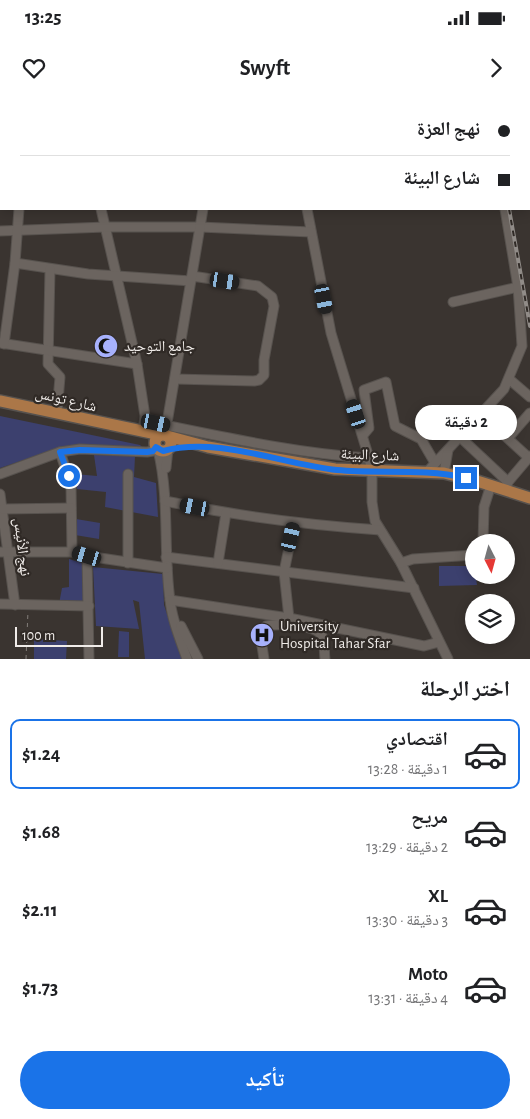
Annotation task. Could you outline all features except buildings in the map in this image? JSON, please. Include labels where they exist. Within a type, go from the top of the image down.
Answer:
[{"type":"main road","name":"شارع تونس","points":[[3,401],[125,429],[162,441]]},
{"type":"main road","name":"شارع تونس","points":[[125,429],[144,426],[162,441]]},
{"type":"main road","name":"شارع البيئة","points":[[162,441],[180,447],[208,446],[335,470],[372,471],[431,468],[491,485],[507,486],[530,498]]},
{"type":"street","points":[[19,210],[15,264],[2,344],[137,364]]},
{"type":"street","points":[[101,210],[137,364],[144,426]]},
{"type":"street","points":[[187,659],[173,620],[170,600],[166,556],[162,441],[175,379],[203,210]]},
{"type":"street","points":[[307,210],[331,333],[363,435],[372,471],[372,508],[380,530],[402,563],[448,659]]},
{"type":"street","points":[[363,435],[369,428],[364,390],[386,382],[395,426],[422,439],[431,468],[504,389],[522,346],[526,326],[505,210]]},
{"type":"street","points":[[0,231],[18,232],[106,227],[200,227],[311,232]]},
{"type":"street","points":[[15,264],[118,276],[192,278],[258,286],[272,297],[274,306],[264,360],[264,375],[259,380],[175,379]]},
{"type":"street","points":[[50,269],[48,350],[49,368],[58,373],[61,380],[57,412]]},
{"type":"street","points":[[453,302],[518,287]]},
{"type":"street","points":[[520,300],[530,297]]},
{"type":"street","points":[[509,379],[530,397]]},
{"type":"street","points":[[508,438],[530,413]]},
{"type":"street","points":[[460,437],[507,486],[529,457],[481,414]]},
{"type":"street","points":[[0,474],[60,452],[80,450],[147,452],[153,451],[162,441],[198,433],[336,456],[369,458]]},
{"type":"street","points":[[444,473],[448,450]]},
{"type":"street","points":[[60,452],[69,476],[72,552]]},
{"type":"street","points":[[128,474],[128,563]]},
{"type":"street","points":[[483,534],[484,506],[491,485]]},
{"type":"street","name":"نهج الأنيس","points":[[0,494],[3,510],[4,552],[15,605]]},
{"type":"street","points":[[165,501],[226,514],[294,523],[380,530]]},
{"type":"street","points":[[3,510],[71,508]]},
{"type":"street","points":[[218,563],[226,514]]},
{"type":"street","points":[[290,618],[284,572],[294,523]]},
{"type":"street","points":[[4,552],[72,552],[128,563],[167,568]]},
{"type":"street","points":[[87,556],[90,659]]},
{"type":"street","points":[[166,556],[414,588]]},
{"type":"street","points":[[402,563],[413,559],[465,556]]},
{"type":"street","points":[[170,600],[290,618],[424,646],[439,642]]},
{"type":"street","points":[[170,600],[198,659]]},
{"type":"street","points":[[0,604],[89,606]]},
{"type":"street","points":[[264,659],[261,631],[266,626],[280,624],[319,632],[323,638],[326,659]]},
{"type":"path","points":[[26,659],[28,606]]},
{"type":"shaded area","points":[[0,416],[140,445],[143,448],[91,445],[62,447],[0,468]]},
{"type":"shaded area","points":[[94,455],[135,456],[134,477],[156,483],[158,517],[105,507],[106,492],[77,489],[75,474],[97,476]]},
{"type":"shaded area","points":[[76,519],[100,523],[99,539],[75,535]]},
{"type":"shaded area","points":[[69,559],[82,563],[85,600],[81,604],[59,604],[62,588],[69,587]]},
{"type":"shaded area","points":[[439,566],[465,566],[465,584],[477,585],[439,586]]},
{"type":"shaded area","points":[[93,567],[163,574],[164,605],[182,659],[145,659],[139,602],[133,600],[139,629],[96,626]]},
{"type":"shaded area","points":[[119,631],[129,632],[129,657],[118,657]]},
{"type":"shaded area","points":[[34,639],[67,641],[66,659],[34,659]]},
{"type":"railway","points":[[509,210],[530,326]]},
{"type":"place","name":"جامع التوحيد","points":[[106,346]]},
{"type":"place","name":"University Hospital Tahar Sfar","points":[[262,635]]},
{"type":"route","points":[[69,476],[60,452],[80,450],[147,452],[153,451],[156,447],[158,450],[166,451],[180,447],[208,446],[335,470],[444,473],[466,478]]}]
